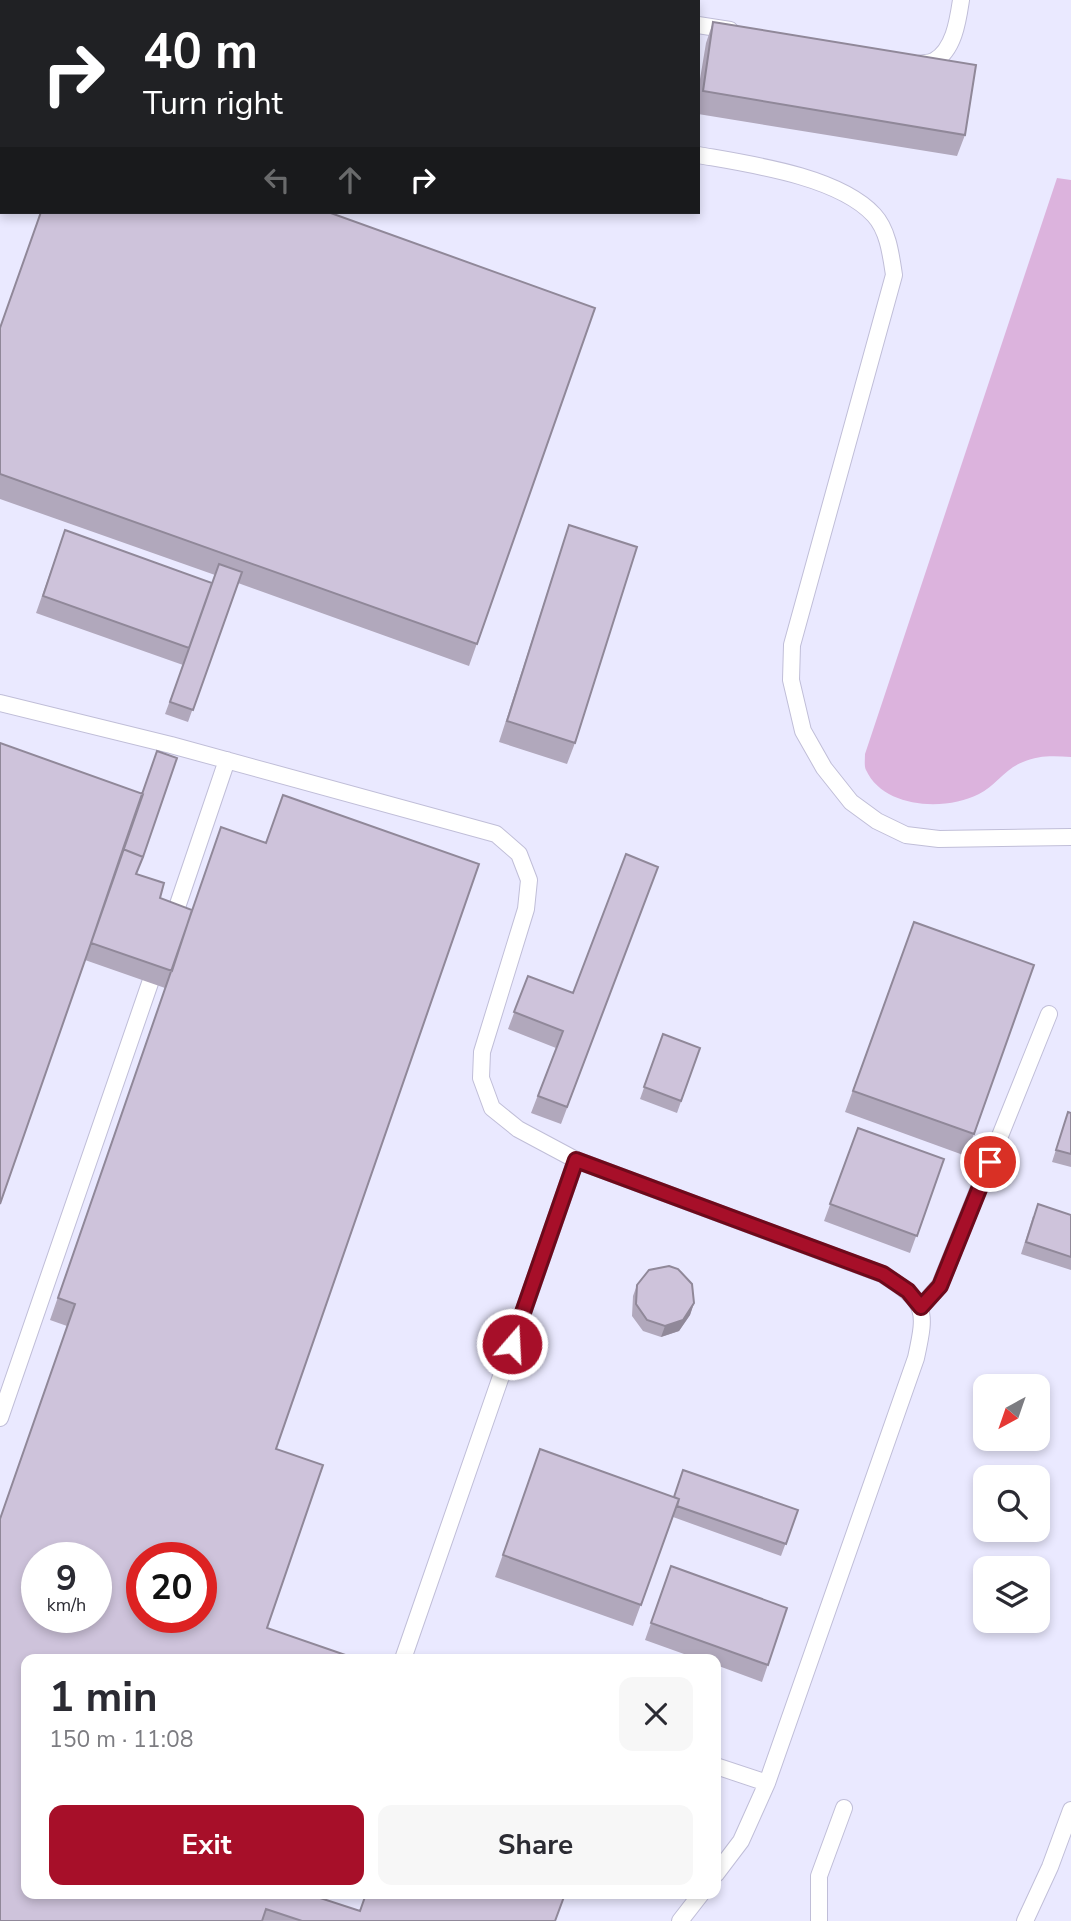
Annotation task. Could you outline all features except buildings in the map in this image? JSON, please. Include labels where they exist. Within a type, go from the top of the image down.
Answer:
[{"type":"lane","points":[[904,62],[917,64],[934,61],[945,51],[957,26],[961,0]]},
{"type":"lane","points":[[700,25],[739,32]]},
{"type":"lane","points":[[700,155],[766,167],[818,183],[856,199],[876,216],[888,241],[894,275],[792,645],[790,680],[803,731],[824,768],[851,802],[877,821],[906,835],[939,839],[1071,837]]},
{"type":"lane","points":[[0,703],[227,760],[496,834],[519,854],[529,880],[526,909],[482,1052],[481,1078],[492,1108],[518,1129],[576,1160],[883,1274],[908,1291],[921,1307],[922,1330],[916,1358],[767,1783],[741,1842],[721,1868]]},
{"type":"lane","points":[[172,922],[227,760]]},
{"type":"lane","points":[[2,1407],[150,983]]},
{"type":"lane","points":[[921,1307],[940,1286],[1049,1014]]},
{"type":"lane","points":[[405,1654],[576,1160]]},
{"type":"lane","points":[[721,1768],[767,1783]]},
{"type":"lane","points":[[819,1921],[819,1877],[844,1808]]},
{"type":"lane","points":[[1025,1921],[1050,1867],[1071,1810]]},
{"type":"lane","points":[[680,1921],[697,1899]]},
{"type":"shaded area","points":[[1057,178],[1071,180],[1071,757],[1041,757],[1023,762],[1011,768],[985,791],[965,799],[950,803],[917,803],[887,793],[875,783],[865,768],[865,754]]},
{"type":"route","points":[[512,1344],[576,1160],[883,1274],[908,1291],[921,1307],[940,1286],[990,1162]]}]
